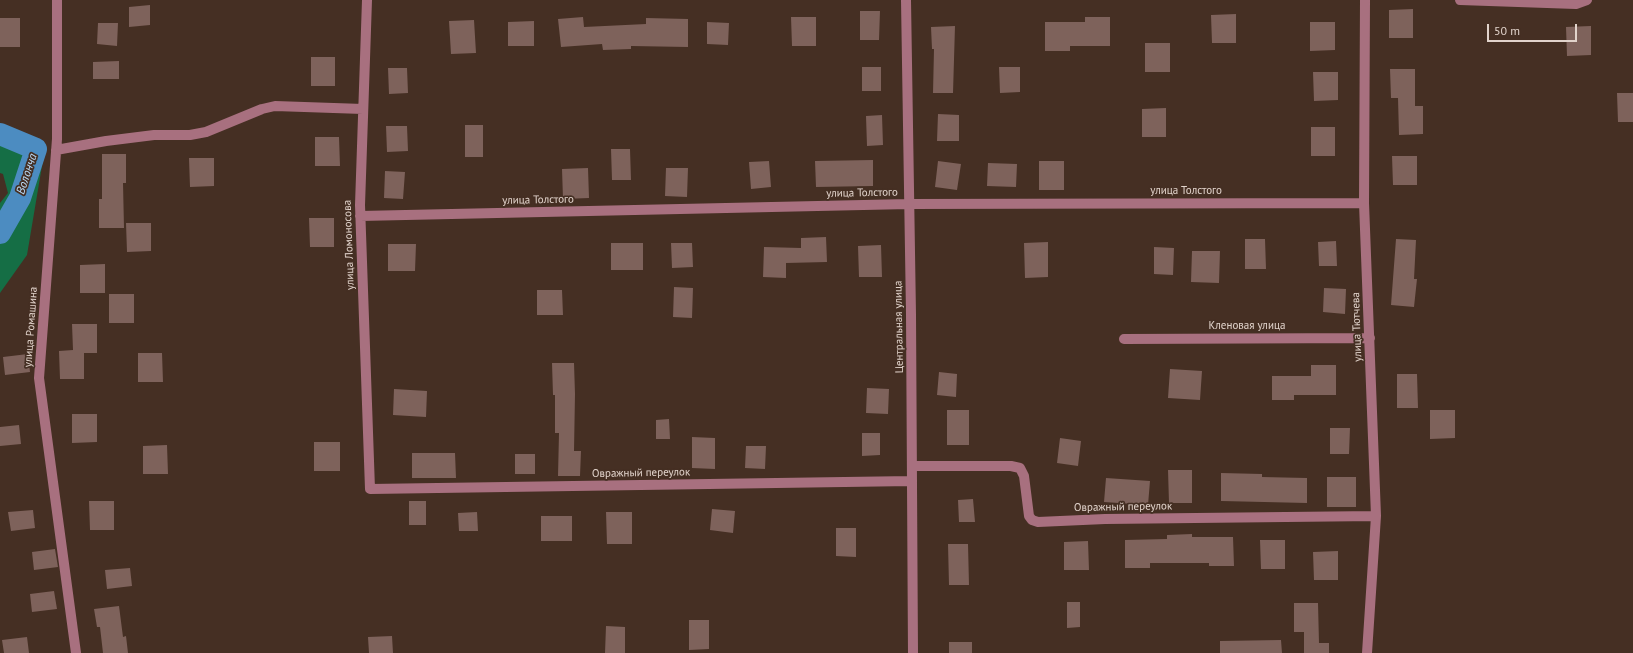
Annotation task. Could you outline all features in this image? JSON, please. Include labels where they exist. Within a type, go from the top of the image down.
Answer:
[{"type":"street","name":"улица Ромашина","points":[[57,0],[56,150],[39,378],[76,653]]},
{"type":"street","name":"улица Ломоносова","points":[[367,0],[360,216],[370,489]]},
{"type":"street","name":"Центральная улица","points":[[906,0],[913,653]]},
{"type":"street","name":"улица Тютчева","points":[[1365,0],[1364,203],[1376,516],[1367,653]]},
{"type":"street","points":[[1460,0],[1576,4],[1587,0]]},
{"type":"street","points":[[56,150],[106,141],[147,136],[190,135],[206,132],[262,109],[275,106],[363,109]]},
{"type":"street","name":"улица Толстого","points":[[360,216],[909,204],[1364,203]]},
{"type":"street","name":"Кленовая улица","points":[[1124,339],[1370,338]]},
{"type":"street","name":"Овражный переулок","points":[[912,466],[1011,466],[1020,468],[1024,476],[1029,516],[1032,520],[1038,522],[1105,519],[1376,516]]},
{"type":"street","name":"Овражный переулок","points":[[370,489],[912,481]]},
{"type":"green space","points":[[0,126],[45,148],[27,255],[0,293],[0,203],[8,193],[3,174],[0,173]]},
{"type":"building","points":[[150,5],[150,25],[129,27],[129,7]]},
{"type":"building","points":[[1413,9],[1413,38],[1389,38],[1389,10]]},
{"type":"building","points":[[860,11],[880,11],[879,40],[860,40]]},
{"type":"building","points":[[1236,14],[1236,43],[1212,43],[1211,15]]},
{"type":"building","points":[[583,17],[584,27],[646,24],[646,18],[688,19],[688,47],[631,46],[631,49],[603,50],[602,44],[561,47],[558,19]]},
{"type":"building","points":[[791,17],[816,17],[816,46],[792,46]]},
{"type":"building","points":[[1085,17],[1110,17],[1110,46],[1070,46],[1070,51],[1045,51],[1045,22],[1085,22]]},
{"type":"building","points":[[0,18],[20,18],[20,47],[0,47]]},
{"type":"building","points":[[474,20],[476,53],[451,54],[449,21]]},
{"type":"building","points":[[534,21],[534,46],[508,46],[508,22]]},
{"type":"building","points":[[707,22],[729,23],[728,45],[707,44]]},
{"type":"building","points":[[1310,22],[1335,22],[1335,50],[1310,51]]},
{"type":"building","points":[[98,23],[118,23],[117,46],[97,44]]},
{"type":"building","points":[[955,26],[953,93],[933,93],[934,49],[932,49],[931,27]]},
{"type":"building","points":[[1591,26],[1591,55],[1567,56],[1566,27]]},
{"type":"building","points":[[1145,43],[1170,43],[1170,72],[1145,72]]},
{"type":"building","points":[[311,57],[335,57],[335,86],[311,86]]},
{"type":"building","points":[[119,61],[119,79],[93,79],[93,62]]},
{"type":"building","points":[[862,67],[881,67],[881,91],[862,91]]},
{"type":"building","points":[[999,67],[1020,67],[1020,92],[1000,93]]},
{"type":"building","points":[[388,68],[407,68],[408,93],[389,94]]},
{"type":"building","points":[[1390,69],[1415,69],[1415,106],[1423,106],[1423,134],[1399,135],[1398,98],[1391,98]]},
{"type":"building","points":[[1313,72],[1338,72],[1338,100],[1314,101]]},
{"type":"building","points":[[1617,93],[1633,93],[1633,122],[1618,122]]},
{"type":"building","points":[[1166,108],[1166,137],[1142,137],[1142,109]]},
{"type":"building","points":[[938,114],[959,115],[959,141],[937,141]]},
{"type":"building","points":[[882,115],[883,145],[867,146],[866,116]]},
{"type":"building","points":[[465,125],[483,125],[483,157],[465,157]]},
{"type":"building","points":[[386,126],[407,126],[408,151],[387,152]]},
{"type":"building","points":[[1311,127],[1335,127],[1335,156],[1311,156]]},
{"type":"building","points":[[315,137],[339,137],[340,166],[315,166]]},
{"type":"building","points":[[611,149],[630,149],[631,180],[612,180]]},
{"type":"building","points":[[102,154],[126,154],[126,183],[123,183],[124,228],[99,228],[99,199],[102,199]]},
{"type":"building","points":[[1392,156],[1417,156],[1417,185],[1393,185]]},
{"type":"building","points":[[189,158],[214,158],[214,186],[190,187]]},
{"type":"building","points":[[873,160],[873,186],[816,187],[815,161]]},
{"type":"building","points":[[769,161],[771,187],[751,189],[749,162]]},
{"type":"building","points":[[938,161],[961,164],[957,190],[935,187]]},
{"type":"building","points":[[1039,161],[1064,161],[1064,190],[1039,190]]},
{"type":"building","points":[[988,163],[1017,164],[1016,187],[987,186]]},
{"type":"building","points":[[588,168],[589,198],[563,199],[562,169]]},
{"type":"building","points":[[666,168],[688,168],[687,197],[665,196]]},
{"type":"building","points":[[385,171],[405,172],[403,199],[384,198]]},
{"type":"building","points":[[309,218],[334,218],[334,247],[310,247]]},
{"type":"building","points":[[126,223],[151,223],[151,251],[127,252]]},
{"type":"building","points":[[826,237],[827,262],[786,263],[786,278],[763,277],[764,247],[801,248],[801,238]]},
{"type":"building","points":[[1245,239],[1265,239],[1266,269],[1245,269]]},
{"type":"building","points":[[1396,239],[1416,240],[1414,279],[1417,279],[1414,307],[1391,305]]},
{"type":"building","points":[[1336,241],[1337,266],[1319,266],[1318,242]]},
{"type":"building","points":[[1048,242],[1048,277],[1025,278],[1024,243]]},
{"type":"building","points":[[611,243],[643,243],[643,270],[611,270]]},
{"type":"building","points":[[671,243],[692,243],[693,267],[672,268]]},
{"type":"building","points":[[388,244],[416,244],[415,271],[388,271]]},
{"type":"building","points":[[881,245],[882,277],[859,277],[858,246]]},
{"type":"building","points":[[1154,247],[1174,248],[1173,275],[1154,274]]},
{"type":"building","points":[[1192,251],[1220,251],[1219,283],[1191,282]]},
{"type":"building","points":[[105,264],[105,293],[80,293],[80,265]]},
{"type":"building","points":[[674,287],[693,288],[692,318],[673,317]]},
{"type":"building","points":[[1324,288],[1346,289],[1345,314],[1323,312]]},
{"type":"building","points":[[537,290],[562,290],[563,315],[537,315]]},
{"type":"building","points":[[109,294],[134,294],[134,323],[109,323]]},
{"type":"building","points":[[72,324],[97,324],[97,353],[84,353],[84,379],[60,379],[59,351],[73,350]]},
{"type":"building","points":[[138,353],[162,353],[163,382],[138,382]]},
{"type":"building","points":[[28,354],[30,372],[5,375],[3,357]]},
{"type":"building","points":[[552,363],[574,363],[574,451],[581,451],[580,476],[558,476],[559,433],[555,433],[555,395],[553,395]]},
{"type":"building","points":[[1311,365],[1336,365],[1336,395],[1294,395],[1294,400],[1272,400],[1272,376],[1311,376]]},
{"type":"building","points":[[1170,369],[1202,371],[1200,400],[1168,398]]},
{"type":"building","points":[[939,372],[957,374],[956,397],[937,395]]},
{"type":"building","points":[[1397,374],[1417,374],[1418,408],[1397,408]]},
{"type":"building","points":[[867,388],[889,389],[888,414],[866,413]]},
{"type":"building","points":[[394,389],[427,391],[426,417],[393,415]]},
{"type":"building","points":[[947,410],[969,410],[969,445],[947,445]]},
{"type":"building","points":[[1430,410],[1455,410],[1455,438],[1430,439]]},
{"type":"building","points":[[72,414],[97,414],[97,442],[72,443]]},
{"type":"building","points":[[669,419],[670,439],[656,439],[656,420]]},
{"type":"building","points":[[19,425],[21,444],[0,446],[0,427]]},
{"type":"building","points":[[1330,428],[1350,428],[1349,454],[1330,454]]},
{"type":"building","points":[[862,433],[880,433],[880,455],[862,456]]},
{"type":"building","points":[[692,437],[715,438],[715,469],[692,468]]},
{"type":"building","points":[[1060,438],[1081,441],[1078,466],[1057,463]]},
{"type":"building","points":[[314,442],[340,442],[340,471],[314,471]]},
{"type":"building","points":[[167,445],[168,474],[143,474],[143,446]]},
{"type":"building","points":[[746,446],[766,446],[765,469],[745,468]]},
{"type":"building","points":[[412,453],[455,453],[456,478],[412,478]]},
{"type":"building","points":[[515,454],[535,454],[535,474],[515,474]]},
{"type":"building","points":[[1168,470],[1192,470],[1192,503],[1169,503]]},
{"type":"building","points":[[1221,473],[1262,474],[1262,477],[1307,478],[1307,503],[1221,501]]},
{"type":"building","points":[[1327,477],[1356,477],[1356,507],[1327,507]]},
{"type":"building","points":[[1106,478],[1150,481],[1148,505],[1104,502]]},
{"type":"building","points":[[973,499],[975,522],[959,522],[958,500]]},
{"type":"building","points":[[89,501],[114,501],[114,530],[90,530]]},
{"type":"building","points":[[409,501],[426,501],[426,525],[409,525]]},
{"type":"building","points":[[712,509],[735,511],[733,533],[710,530]]},
{"type":"building","points":[[33,510],[35,528],[11,531],[8,512]]},
{"type":"building","points":[[477,512],[478,531],[459,531],[458,513]]},
{"type":"building","points":[[606,512],[632,512],[632,544],[607,544]]},
{"type":"building","points":[[541,516],[572,516],[572,541],[541,541]]},
{"type":"building","points":[[836,528],[856,528],[856,557],[836,556]]},
{"type":"building","points":[[1192,534],[1192,537],[1233,537],[1234,566],[1209,566],[1209,563],[1150,563],[1150,568],[1125,568],[1125,540],[1167,539],[1167,535]]},
{"type":"building","points":[[1260,540],[1285,540],[1285,569],[1261,569]]},
{"type":"building","points":[[1088,541],[1089,570],[1064,570],[1064,542]]},
{"type":"building","points":[[948,544],[968,544],[969,585],[949,585]]},
{"type":"building","points":[[55,549],[58,567],[34,570],[32,552]]},
{"type":"building","points":[[1338,551],[1338,580],[1314,580],[1313,552]]},
{"type":"building","points":[[130,568],[132,586],[107,589],[105,570]]},
{"type":"building","points":[[54,591],[57,609],[32,612],[30,594]]},
{"type":"building","points":[[1067,602],[1080,602],[1080,627],[1067,628]]},
{"type":"building","points":[[1294,603],[1318,603],[1319,643],[1329,643],[1329,653],[1304,653],[1304,632],[1294,632]]},
{"type":"building","points":[[119,606],[123,637],[126,636],[128,653],[103,653],[100,627],[97,627],[94,609]]},
{"type":"building","points":[[689,620],[709,620],[709,649],[689,650]]},
{"type":"building","points":[[606,626],[625,627],[625,653],[605,653]]},
{"type":"building","points":[[392,636],[393,653],[369,653],[368,637]]},
{"type":"building","points":[[27,637],[29,653],[4,653],[2,640]]},
{"type":"building","points":[[1281,640],[1282,653],[1220,653],[1220,641]]},
{"type":"building","points":[[949,642],[972,642],[972,653],[949,653]]},
{"type":"waterway","name":"Волонча","points":[[0,134],[36,149],[20,198],[0,233]]}]
